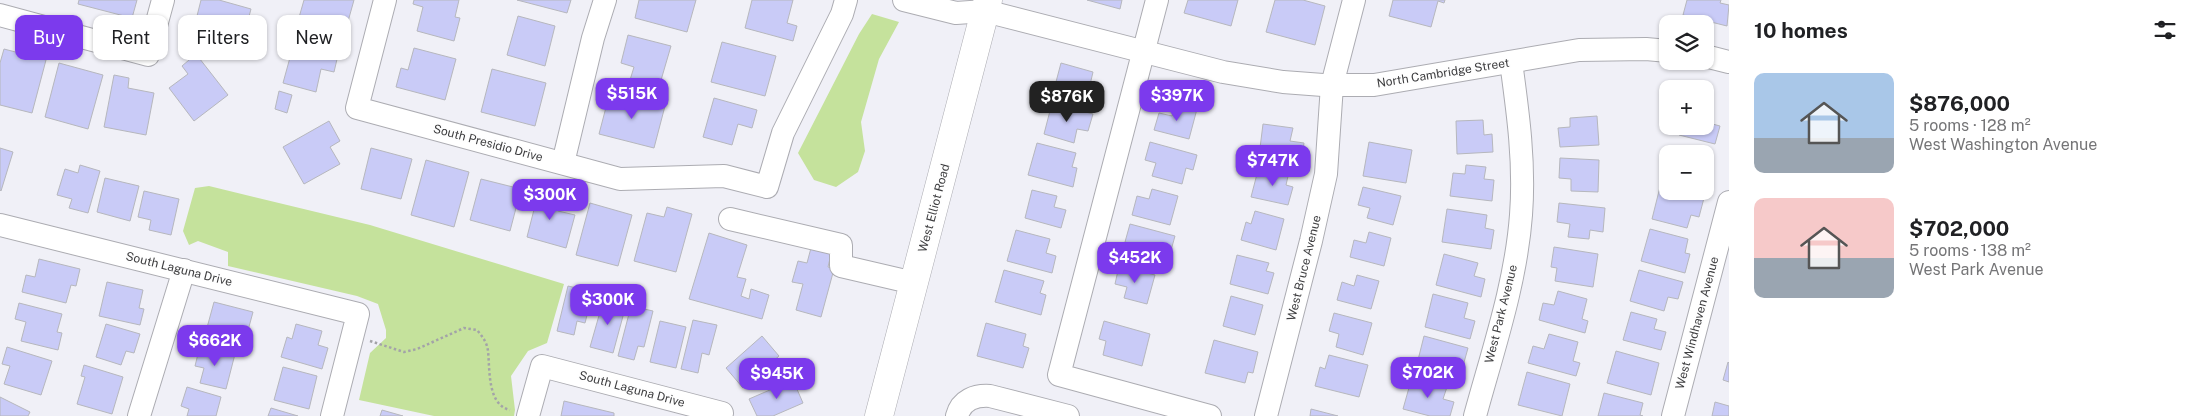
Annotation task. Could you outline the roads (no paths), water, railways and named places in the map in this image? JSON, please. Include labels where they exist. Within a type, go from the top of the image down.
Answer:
[{"type":"main road","name":"West Elliot Road","points":[[879,416],[914,283],[982,4]]},
{"type":"street","points":[[0,15],[148,55],[162,0]]},
{"type":"street","name":"South Presidio Drive","points":[[385,0],[357,108],[620,179],[724,176],[767,187],[783,133],[842,14],[846,0]]},
{"type":"street","points":[[563,164],[593,38],[605,0]]},
{"type":"street","name":"North Cambridge Street","points":[[904,0],[956,13],[982,4],[1143,51],[1223,72],[1284,82],[1332,86],[1374,85],[1579,50],[1659,50]]},
{"type":"street","points":[[1157,0],[1059,375],[1210,416]]},
{"type":"street","name":"West Bruce Avenue","points":[[1266,416],[1312,242],[1326,174],[1332,86],[1354,0]]},
{"type":"street","points":[[1714,58],[1729,62]]},
{"type":"street","name":"West Park Avenue","points":[[1475,416],[1512,280],[1521,215],[1522,148],[1511,62]]},
{"type":"street","name":"West Windhaven Avenue","points":[[1673,416],[1729,202]]},
{"type":"street","points":[[730,219],[841,245],[841,266],[914,283]]},
{"type":"street","name":"South Laguna Drive","points":[[1,229],[184,270],[358,314],[332,416]]},
{"type":"street","points":[[139,416],[184,270]]},
{"type":"street","name":"South Laguna Drive","points":[[529,415],[542,366],[722,414]]},
{"type":"street","points":[[957,416],[964,403],[981,395],[1068,416]]}]
